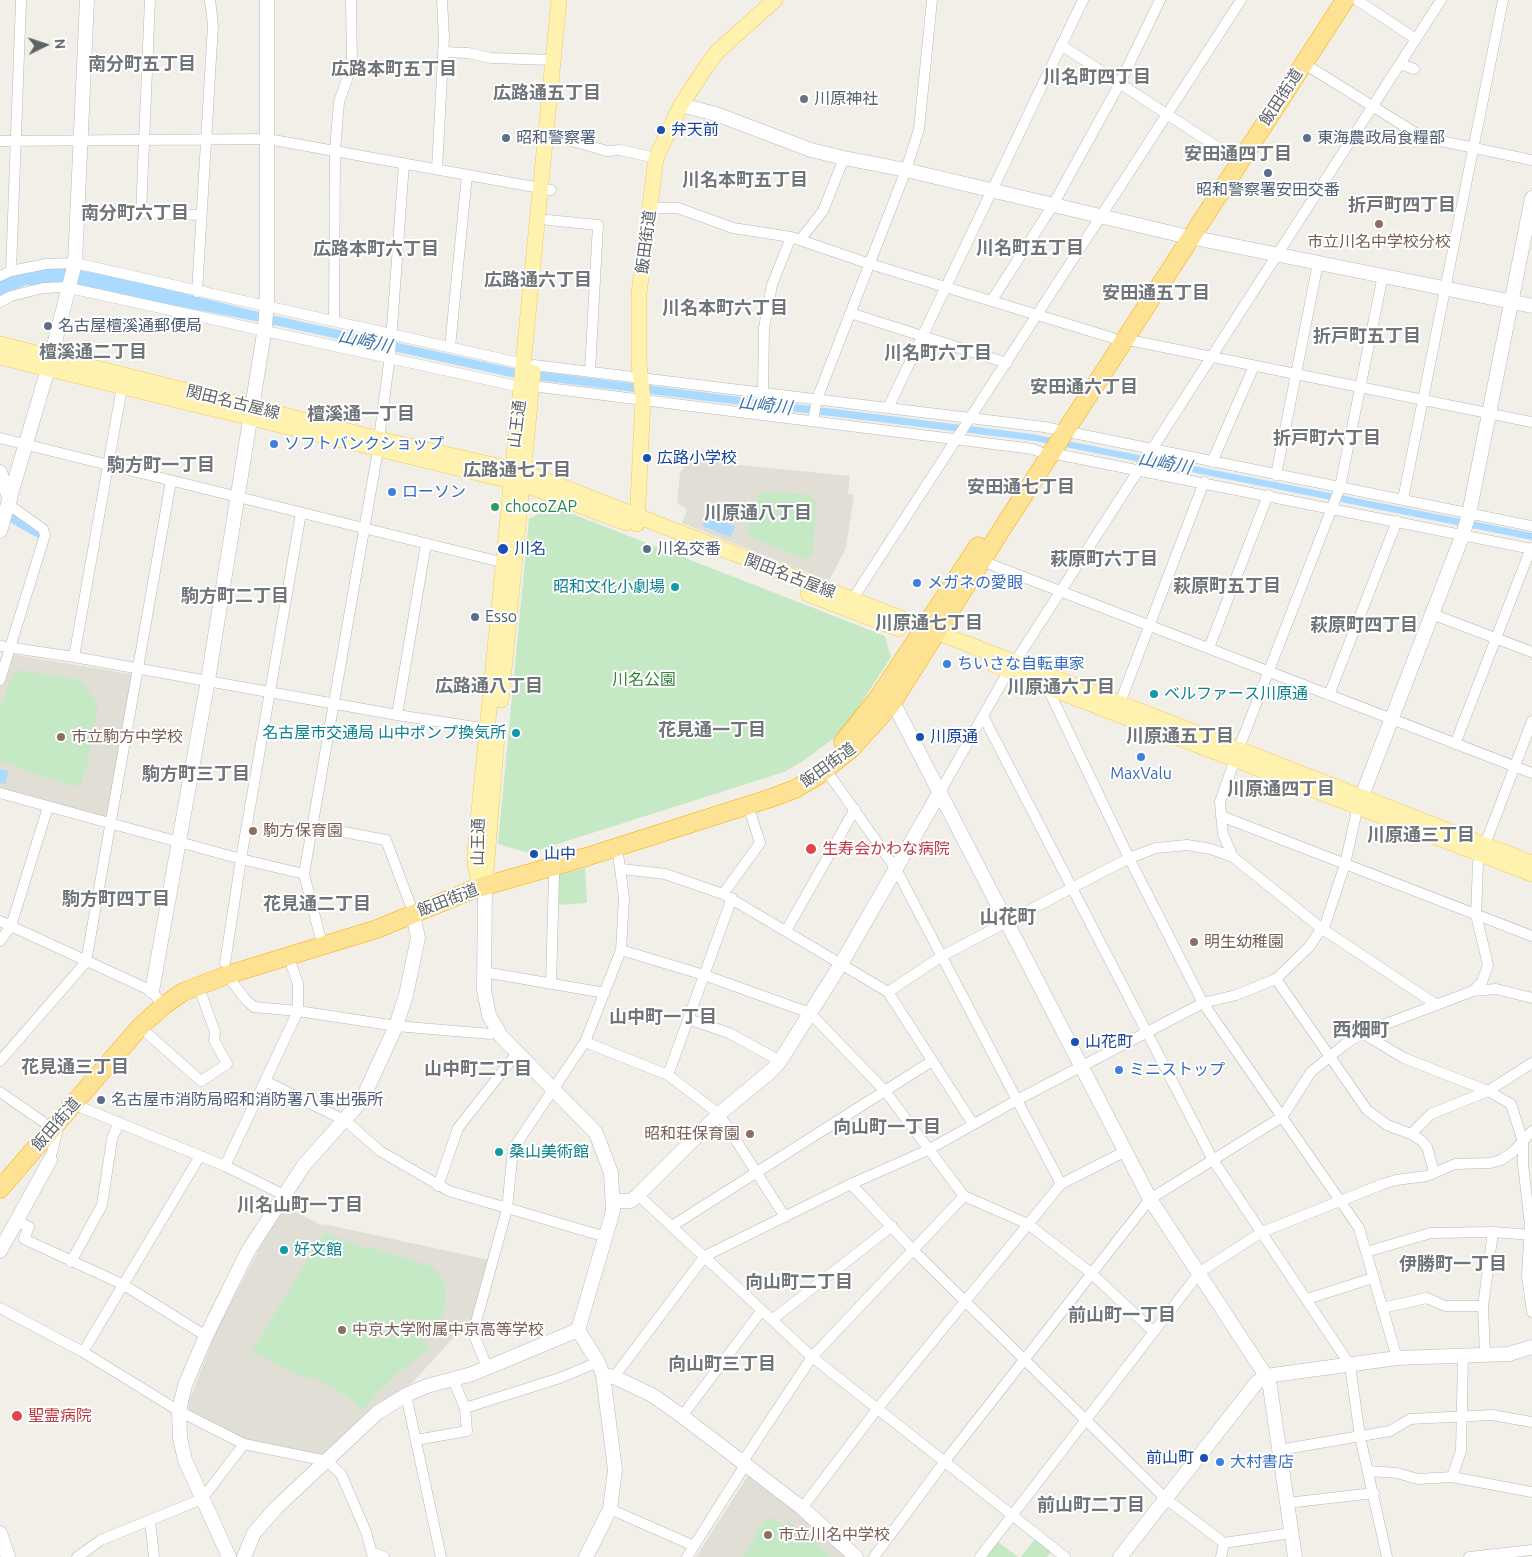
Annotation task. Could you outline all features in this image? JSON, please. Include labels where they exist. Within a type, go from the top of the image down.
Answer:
[{"type":"highway","name":"飯田街道","points":[[1186,236],[1231,156],[1332,0]]},
{"type":"highway","name":"飯田街道","points":[[483,879],[553,867],[748,805],[795,788],[826,770],[868,733],[884,702],[927,634],[1186,236],[1344,0]]},
{"type":"highway","name":"飯田街道","points":[[927,634],[982,561],[1047,450]]},
{"type":"highway","name":"飯田街道","points":[[0,1189],[140,1027],[158,999],[198,985],[226,969],[320,936],[412,909],[483,879],[786,781],[816,765],[833,752],[884,702]]},
{"type":"highway","name":"飯田街道","points":[[0,1172],[42,1121],[143,1010],[190,977],[288,956],[377,929],[412,909]]},
{"type":"main road","name":"山王通","points":[[483,879],[518,476],[546,189],[553,60],[559,0]]},
{"type":"main road","name":"山王通","points":[[529,365],[548,220],[546,189],[555,136],[568,0]]},
{"type":"main road","name":"飯田街道","points":[[637,521],[643,399],[639,364],[639,293],[656,158],[680,105],[717,52],[775,0]]},
{"type":"main road","name":"関田名古屋線","points":[[0,344],[122,387],[251,413]]},
{"type":"main road","name":"関田名古屋線","points":[[0,357],[50,363],[379,444],[518,476],[852,600],[927,634]]},
{"type":"main road","name":"山王通","points":[[483,879],[475,865],[475,852],[505,563],[518,476]]},
{"type":"main road","name":"関田名古屋線","points":[[637,521],[1360,801],[1483,850],[1532,874]]},
{"type":"main road","name":"関田名古屋線","points":[[1012,666],[1047,687],[1118,708]]},
{"type":"main road","name":"関田名古屋線","points":[[1483,850],[1532,863]]},
{"type":"street","points":[[11,271],[21,0]]},
{"type":"street","points":[[0,531],[50,363],[74,265],[87,0]]},
{"type":"street","points":[[141,214],[150,0]]},
{"type":"street","points":[[197,292],[214,25],[210,0]]},
{"type":"street","points":[[0,921],[158,999],[177,842],[208,680],[265,329],[267,306],[267,0]]},
{"type":"street","points":[[334,321],[335,150],[339,102],[352,65],[351,0]]},
{"type":"street","points":[[436,169],[443,52],[442,0]]},
{"type":"street","points":[[813,421],[817,399],[906,170],[919,129],[932,0]]},
{"type":"street","points":[[888,408],[1082,0]]},
{"type":"street","points":[[992,300],[1053,205],[1120,84],[1160,0]]},
{"type":"street","points":[[852,600],[971,419],[1165,114],[1241,0]]},
{"type":"street","points":[[1357,0],[1416,39]]},
{"type":"street","points":[[614,1201],[631,1201],[718,1114],[771,1071],[780,1061],[841,964],[1012,666],[1441,0]]},
{"type":"street","points":[[1403,500],[1502,0]]},
{"type":"street","points":[[1061,45],[1231,156]]},
{"type":"street","points":[[443,52],[468,52],[491,58],[553,60]]},
{"type":"street","points":[[1303,63],[1422,137],[1532,160]]},
{"type":"street","points":[[1400,64],[1414,69]]},
{"type":"street","points":[[680,105],[716,114],[811,150],[844,158],[906,170],[1186,236],[1532,306]]},
{"type":"street","points":[[555,136],[607,151],[620,150],[656,158]]},
{"type":"street","points":[[0,141],[268,139],[546,189]]},
{"type":"street","points":[[763,392],[764,328],[772,285],[795,239],[823,210],[844,158]]},
{"type":"street","points":[[320,936],[304,874],[379,444],[390,356],[404,163]]},
{"type":"street","points":[[450,346],[468,175]]},
{"type":"street","points":[[605,1371],[705,1256],[851,1184],[928,1150],[1016,1100],[1203,1003],[1236,995],[1276,979],[1309,947],[1321,928],[1336,897],[1360,801],[1469,514],[1532,198]]},
{"type":"street","points":[[650,208],[678,208],[733,228],[795,239],[870,264],[1119,339],[1532,422]]},
{"type":"street","points":[[77,210],[202,215]]},
{"type":"street","points":[[548,220],[598,225],[590,371]]},
{"type":"street","points":[[1276,475],[1318,263]]},
{"type":"street","points":[[0,276],[11,271],[46,264],[74,265],[450,346],[529,365],[763,392],[1059,431],[1532,526]]},
{"type":"street","points":[[1233,857],[1224,834],[1220,802],[1339,488],[1383,275]]},
{"type":"street","points":[[0,302],[11,296],[43,288],[69,287],[527,386],[1047,450],[1531,549],[1495,637],[1455,744]]},
{"type":"street","points":[[850,313],[1007,363]]},
{"type":"street","points":[[1212,462],[1254,366]]},
{"type":"street","points":[[74,656],[122,387]]},
{"type":"street","points":[[0,438],[505,563]]},
{"type":"street","points":[[0,472],[6,509]]},
{"type":"street","points":[[0,1061],[86,962],[112,824],[171,481]]},
{"type":"street","points":[[1118,708],[1204,482]]},
{"type":"street","points":[[1209,648],[1268,495]]},
{"type":"street","points":[[0,680],[6,648],[45,531],[6,509]]},
{"type":"street","points":[[301,513],[240,859],[226,969],[246,1000],[254,1007],[298,1010],[396,1026],[490,1034],[496,1030]]},
{"type":"street","points":[[1329,695],[1397,521]]},
{"type":"street","points":[[397,715],[426,544]]},
{"type":"street","points":[[982,561],[1532,774]]},
{"type":"street","points":[[1432,614],[1532,652]]},
{"type":"street","points":[[6,648],[74,656],[397,715],[488,729]]},
{"type":"street","points":[[1047,687],[1129,858],[1203,1003],[1342,1202],[1358,1228],[1396,1358]]},
{"type":"street","points":[[884,702],[897,710],[1150,1199],[1200,1272],[1266,1376],[1270,1387],[1295,1557]]},
{"type":"street","points":[[983,716],[1213,1160],[1350,1365],[1360,1438],[1387,1557]]},
{"type":"street","points":[[1473,991],[1482,982],[1488,965],[1476,915],[1478,863],[1532,721]]},
{"type":"street","points":[[826,770],[896,869],[1061,1184]]},
{"type":"street","points":[[0,793],[240,859],[304,874]]},
{"type":"street","points":[[668,1075],[704,975],[728,896],[760,844],[748,805]]},
{"type":"street","points":[[0,941],[11,926],[48,807]]},
{"type":"street","points":[[786,931],[855,809]]},
{"type":"street","points":[[1221,816],[1532,936]]},
{"type":"street","points":[[229,1557],[185,1460],[180,1438],[179,1411],[184,1385],[248,1251],[304,1165],[346,1121],[362,1100],[396,1026],[406,996],[418,938],[412,909],[386,840],[312,826]]},
{"type":"street","points":[[888,992],[942,956],[1129,858],[1156,848],[1176,845],[1211,849],[1233,857],[1321,928],[1437,1004]]},
{"type":"street","points":[[487,1368],[473,1333],[507,1209],[513,1149],[585,1042],[621,950],[624,898],[622,869],[617,846]]},
{"type":"street","points":[[551,984],[553,867]]},
{"type":"street","points":[[622,869],[665,874],[728,896],[888,992],[973,1124]]},
{"type":"street","points":[[483,879],[484,1000],[496,1030],[596,1133],[608,1160],[614,1201],[606,1237],[578,1330]]},
{"type":"street","points":[[621,950],[704,975],[810,1013],[885,1091],[964,1196],[1028,1224],[1090,1273],[1154,1332]]},
{"type":"street","points":[[225,1166],[298,1010],[298,984],[288,956]]},
{"type":"street","points":[[484,972],[605,993]]},
{"type":"street","points":[[1276,979],[1367,1110],[1387,1125],[1411,1134],[1427,1147],[1434,1172]]},
{"type":"street","points":[[140,1027],[201,1081],[227,1064],[214,1040],[215,1032],[198,985]]},
{"type":"street","points":[[874,1557],[945,1461],[1026,1360],[1090,1273],[1150,1199],[1282,1117],[1311,1072],[1362,1033],[1473,991],[1496,989],[1532,998]]},
{"type":"street","points":[[688,1019],[729,1034],[780,1061]]},
{"type":"street","points":[[1362,1033],[1404,1058],[1488,1091],[1511,1104],[1522,1142],[1531,1235],[1527,1276],[1532,1312]]},
{"type":"street","points":[[585,1042],[668,1075],[718,1114],[785,1217]]},
{"type":"street","points":[[438,1186],[458,1128],[517,1053]]},
{"type":"street","points":[[672,1226],[932,1061]]},
{"type":"street","points":[[1411,1134],[1431,1114],[1488,1091],[1532,1063]]},
{"type":"street","points":[[265,1081],[346,1121],[380,1151],[438,1186],[507,1209],[606,1237]]},
{"type":"street","points":[[0,1092],[42,1121]]},
{"type":"street","points":[[73,1104],[225,1166],[284,1195]]},
{"type":"street","points":[[0,1251],[50,1160],[60,1119]]},
{"type":"street","points":[[71,1262],[102,1205],[112,1139],[119,1122]]},
{"type":"street","points":[[980,1557],[1014,1516],[1200,1272],[1262,1232],[1396,1180],[1427,1176],[1455,1164],[1497,1162],[1507,1157],[1532,1131]]},
{"type":"street","points":[[38,1144],[47,1152],[50,1160]]},
{"type":"street","points":[[802,1508],[878,1408],[1061,1184],[1126,1151]]},
{"type":"street","points":[[84,1352],[200,1156]]},
{"type":"street","points":[[851,1184],[914,1251],[966,1300],[1165,1498],[1224,1543],[1291,1532]]},
{"type":"street","points":[[638,1195],[812,1357],[1065,1557]]},
{"type":"street","points":[[687,1557],[745,1463],[748,1455],[812,1357],[964,1196]]},
{"type":"street","points":[[17,1221],[29,1227],[24,1239],[124,1286],[206,1336]]},
{"type":"street","points":[[773,1319],[892,1226]]},
{"type":"street","points":[[1366,1252],[1431,1232],[1493,1232],[1531,1235]]},
{"type":"street","points":[[1485,1354],[1483,1306],[1493,1232]]},
{"type":"street","points":[[1307,1299],[1373,1278]]},
{"type":"street","points":[[1382,1308],[1426,1298],[1445,1306],[1483,1306]]},
{"type":"street","points":[[0,1308],[84,1352],[179,1411],[244,1444],[327,1460],[341,1474],[373,1555],[384,1557]]},
{"type":"street","points":[[682,1416],[762,1310]]},
{"type":"street","points":[[244,1557],[254,1533],[277,1507],[377,1413],[406,1395],[427,1386],[487,1368],[578,1330]]},
{"type":"street","points":[[578,1330],[605,1371],[615,1470],[610,1509],[586,1557]]},
{"type":"street","points":[[1120,1557],[1257,1382],[1266,1376],[1396,1358],[1508,1354],[1532,1347]]},
{"type":"street","points":[[1452,1477],[1461,1451],[1460,1417],[1463,1357]]},
{"type":"street","points":[[464,1408],[560,1378],[605,1371],[652,1395],[682,1416],[802,1508],[856,1557]]},
{"type":"street","points":[[416,1440],[467,1430],[464,1408],[453,1379]]},
{"type":"street","points":[[406,1395],[441,1557]]},
{"type":"street","points":[[1279,1450],[1360,1438],[1390,1431],[1410,1419],[1492,1415],[1532,1422]]},
{"type":"street","points":[[77,1557],[101,1540],[202,1499],[244,1444]]},
{"type":"street","points":[[1369,1471],[1397,1473],[1418,1478],[1452,1477],[1532,1492]]},
{"type":"street","points":[[1287,1503],[1374,1493]]},
{"type":"street","points":[[610,1509],[694,1546]]},
{"type":"street","points":[[150,1520],[154,1557]]},
{"type":"street","points":[[0,1533],[8,1557]]},
{"type":"street","points":[[1221,1557],[1224,1543]]},
{"type":"street","points":[[1469,1557],[1532,1550]]},
{"type":"shaded area","points":[[688,460],[850,476],[848,493],[854,495],[846,548],[829,581],[682,523],[687,510],[677,502],[680,473]]},
{"type":"shaded area","name":"市立駒方中学校","points":[[11,654],[130,674],[132,677],[108,814],[105,817],[0,788],[0,686]]},
{"type":"shaded area","name":"中京大学附属中京高等学校","points":[[282,1205],[323,1226],[324,1224],[489,1260],[470,1329],[452,1339],[413,1382],[363,1415],[326,1455],[254,1444],[190,1412],[188,1404],[216,1331]]},
{"type":"shaded area","name":"市立川名中学校","points":[[749,1474],[802,1513],[849,1557],[696,1557]]},
{"type":"green space","points":[[760,491],[810,495],[816,504],[813,552],[805,560],[746,535]]},
{"type":"green space","name":"川名公園","points":[[552,506],[885,636],[891,657],[849,722],[834,738],[803,761],[784,772],[529,853],[498,844],[529,519]]},
{"type":"green space","points":[[16,670],[80,680],[95,701],[98,702],[86,772],[84,772],[81,787],[23,771],[23,768],[0,761],[0,709]]},
{"type":"green space","points":[[585,868],[587,903],[557,905],[559,875]]},
{"type":"green space","points":[[325,1232],[365,1249],[370,1247],[428,1265],[439,1273],[446,1288],[445,1308],[436,1325],[414,1329],[430,1349],[394,1376],[362,1410],[345,1395],[312,1377],[303,1378],[252,1351]]},
{"type":"green space","points":[[767,1516],[785,1526],[788,1523],[804,1531],[830,1557],[744,1557]]},
{"type":"green space","points":[[1037,1536],[1053,1550],[1047,1557],[1021,1557]]},
{"type":"green space","points":[[998,1542],[1018,1557],[985,1557]]},
{"type":"water","name":"山崎川","points":[[42,267],[69,268],[131,280],[262,313],[512,368],[1032,434],[1532,533],[1532,540],[1035,441],[511,377],[261,322],[65,285],[26,285],[0,296],[0,280],[9,275]]},
{"type":"water","points":[[707,515],[735,526],[731,537],[702,526]]},
{"type":"water","points":[[0,769],[9,771],[5,784],[0,783]]},
{"type":"waterway","points":[[14,516],[39,530]]},
{"type":"place","name":"川原神社","points":[[804,99]]},
{"type":"place","name":"弁天前","points":[[661,130]]},
{"type":"place","name":"昭和警察署","points":[[506,138]]},
{"type":"place","name":"東海農政局食糧部","points":[[1307,138]]},
{"type":"place","name":"昭和警察署安田交番","points":[[1268,173]]},
{"type":"place","name":"市立川名中学校分校","points":[[1379,224]]},
{"type":"place","name":"名古屋檀溪通郵便局","points":[[48,326]]},
{"type":"place","name":"ソフトバンクショップ","points":[[274,444]]},
{"type":"place","name":"広路小学校","points":[[647,458]]},
{"type":"place","name":"ローソン","points":[[392,492]]},
{"type":"place","name":"chocoZAP","points":[[495,507]]},
{"type":"place","name":"川名","points":[[503,549]]},
{"type":"place","name":"川名交番","points":[[647,549]]},
{"type":"place","name":"メガネの愛眼","points":[[917,583]]},
{"type":"place","name":"昭和文化小劇場","points":[[675,587]]},
{"type":"place","name":"Esso","points":[[475,617]]},
{"type":"place","name":"ちいさな自転車家","points":[[947,664]]},
{"type":"place","name":"ベルファース川原通","points":[[1154,694]]},
{"type":"place","name":"名古屋市交通局 山中ポンプ換気所","points":[[516,733]]},
{"type":"place","name":"市立駒方中学校","points":[[61,737]]},
{"type":"place","name":"川原通","points":[[920,737]]},
{"type":"place","name":"MaxValu","points":[[1141,757]]},
{"type":"place","name":"駒方保育園","points":[[253,831]]},
{"type":"place","name":"生寿会かわな病院","points":[[811,849]]},
{"type":"place","name":"山中","points":[[534,854]]},
{"type":"place","name":"明生幼稚園","points":[[1194,942]]},
{"type":"place","name":"山花町","points":[[1075,1042]]},
{"type":"place","name":"ミニストップ","points":[[1119,1070]]},
{"type":"place","name":"名古屋市消防局昭和消防署八事出張所","points":[[101,1100]]},
{"type":"place","name":"昭和荘保育園","points":[[750,1134]]},
{"type":"place","name":"桑山美術館","points":[[499,1152]]},
{"type":"place","name":"好文館","points":[[284,1250]]},
{"type":"place","name":"中京大学附属中京高等学校","points":[[342,1330]]},
{"type":"place","name":"聖霊病院","points":[[17,1416]]},
{"type":"place","name":"前山町","points":[[1204,1458]]},
{"type":"place","name":"大村書店","points":[[1220,1462]]},
{"type":"place","name":"市立川名中学校","points":[[768,1535]]},
{"type":"district","name":"南分町五丁目","points":[[142,64]]},
{"type":"district","name":"広路本町五丁目","points":[[394,69]]},
{"type":"district","name":"川名町四丁目","points":[[1097,77]]},
{"type":"district","name":"広路通五丁目","points":[[547,93]]},
{"type":"district","name":"安田通四丁目","points":[[1238,154]]},
{"type":"district","name":"川名本町五丁目","points":[[745,180]]},
{"type":"district","name":"折戸町四丁目","points":[[1402,205]]},
{"type":"district","name":"南分町六丁目","points":[[135,213]]},
{"type":"district","name":"川名町五丁目","points":[[1030,248]]},
{"type":"district","name":"広路本町六丁目","points":[[376,249]]},
{"type":"district","name":"広路通六丁目","points":[[538,280]]},
{"type":"district","name":"安田通五丁目","points":[[1156,293]]},
{"type":"district","name":"川名本町六丁目","points":[[725,308]]},
{"type":"district","name":"折戸町五丁目","points":[[1367,336]]},
{"type":"district","name":"檀溪通二丁目","points":[[93,352]]},
{"type":"district","name":"川名町六丁目","points":[[938,353]]},
{"type":"district","name":"安田通六丁目","points":[[1084,387]]},
{"type":"district","name":"檀溪通一丁目","points":[[361,414]]},
{"type":"district","name":"折戸町六丁目","points":[[1327,438]]},
{"type":"district","name":"駒方町一丁目","points":[[161,465]]},
{"type":"district","name":"広路通七丁目","points":[[517,470]]},
{"type":"district","name":"安田通七丁目","points":[[1021,487]]},
{"type":"district","name":"川原通八丁目","points":[[758,513]]},
{"type":"district","name":"萩原町六丁目","points":[[1104,559]]},
{"type":"district","name":"萩原町五丁目","points":[[1227,586]]},
{"type":"district","name":"駒方町二丁目","points":[[235,596]]},
{"type":"district","name":"川原通七丁目","points":[[929,623]]},
{"type":"district","name":"萩原町四丁目","points":[[1364,625]]},
{"type":"district","name":"広路通八丁目","points":[[489,686]]},
{"type":"district","name":"川原通六丁目","points":[[1061,687]]},
{"type":"district","name":"花見通一丁目","points":[[712,730]]},
{"type":"district","name":"川原通五丁目","points":[[1180,736]]},
{"type":"district","name":"駒方町三丁目","points":[[196,774]]},
{"type":"district","name":"川原通四丁目","points":[[1281,789]]},
{"type":"district","name":"川原通三丁目","points":[[1421,835]]},
{"type":"district","name":"駒方町四丁目","points":[[116,899]]},
{"type":"district","name":"花見通二丁目","points":[[317,904]]},
{"type":"district","name":"山花町","points":[[1008,917]]},
{"type":"district","name":"山中町一丁目","points":[[663,1017]]},
{"type":"district","name":"西畑町","points":[[1361,1030]]},
{"type":"district","name":"花見通三丁目","points":[[75,1067]]},
{"type":"district","name":"山中町二丁目","points":[[478,1069]]},
{"type":"district","name":"向山町一丁目","points":[[887,1127]]},
{"type":"district","name":"川名山町一丁目","points":[[300,1205]]},
{"type":"district","name":"伊勝町一丁目","points":[[1453,1264]]},
{"type":"district","name":"向山町二丁目","points":[[799,1282]]},
{"type":"district","name":"前山町一丁目","points":[[1122,1315]]},
{"type":"district","name":"向山町三丁目","points":[[722,1364]]},
{"type":"district","name":"前山町二丁目","points":[[1091,1505]]}]
